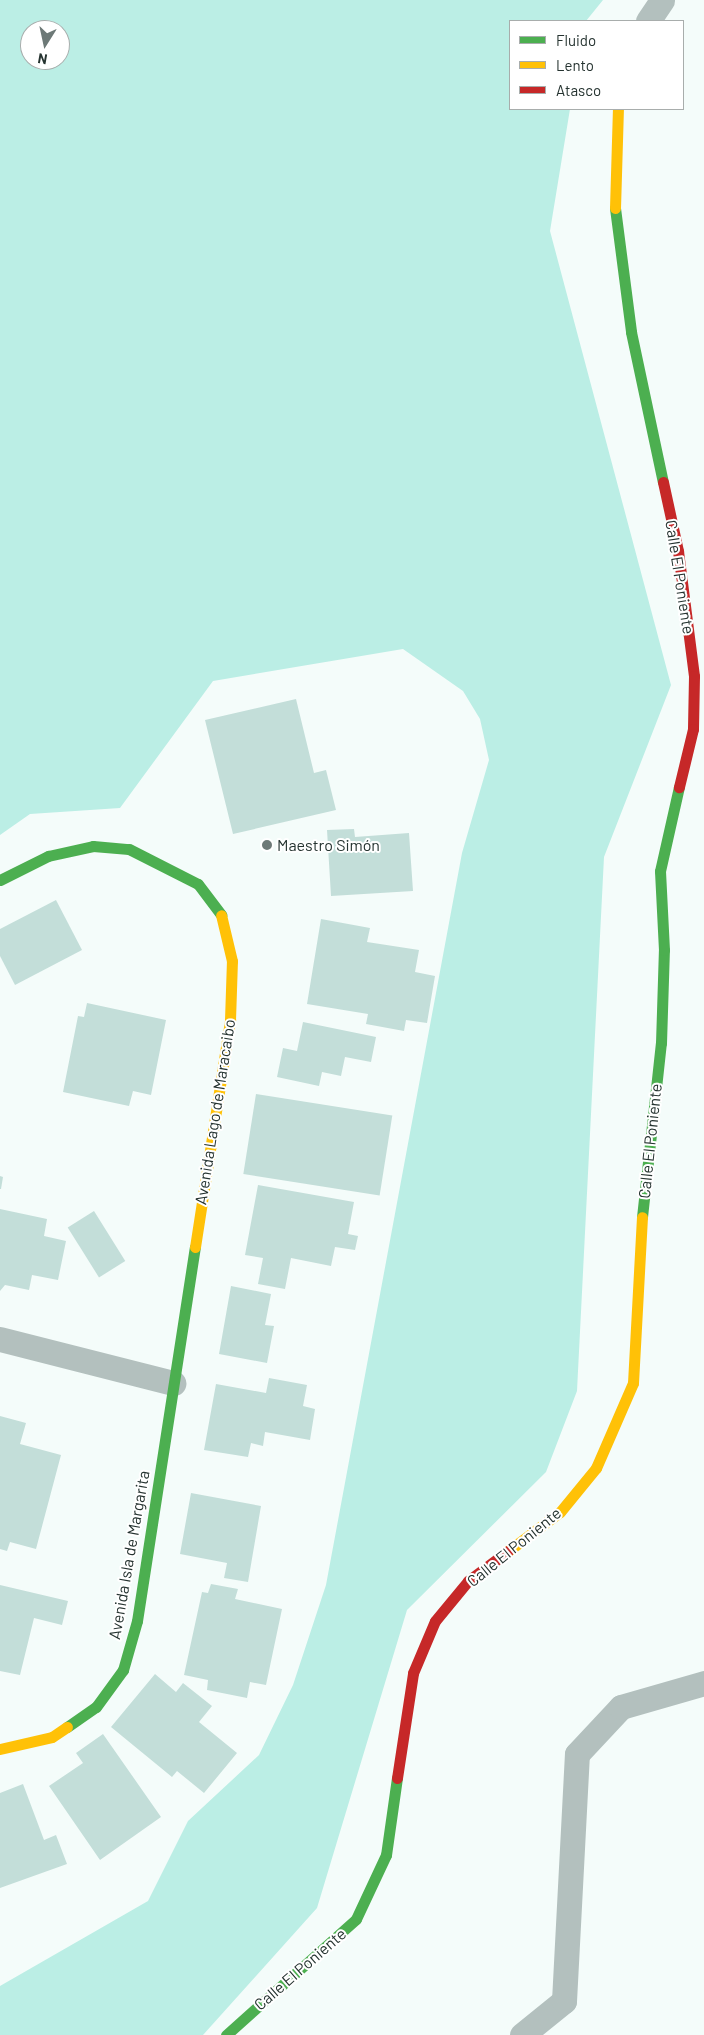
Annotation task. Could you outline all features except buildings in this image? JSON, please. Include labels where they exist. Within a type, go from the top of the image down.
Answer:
[{"type":"street","points":[[649,20],[662,0]]},
{"type":"street","name":"Calle El Poniente","points":[[226,2035],[332,1945],[356,1919],[386,1855],[413,1673],[435,1621],[468,1580],[560,1512],[596,1468],[633,1383],[637,1261],[661,1042],[664,950],[660,871],[693,729],[694,676],[678,551],[630,323],[612,188],[618,110]]},
{"type":"street","name":"Avenida Lago de Maracaibo","points":[[0,880],[48,856],[93,846],[129,849],[198,884],[225,921],[232,961],[230,1020],[173,1383]]},
{"type":"street","points":[[0,1339],[173,1383]]},
{"type":"street","name":"Avenida Isla de Margarita","points":[[0,1749],[52,1737],[96,1707],[123,1670],[137,1622],[173,1383]]},
{"type":"street","points":[[522,2035],[564,2001],[577,1754],[621,1707],[704,1683]]},
{"type":"green space","points":[[0,0],[603,0],[587,20],[509,20],[509,110],[570,110],[550,231],[671,685],[604,857],[577,1391],[546,1472],[407,1610],[317,1908],[203,2035],[0,2035],[0,1986],[148,1901],[188,1821],[259,1755],[293,1685],[326,1585],[462,853],[489,760],[480,719],[463,691],[403,649],[213,681],[120,808],[30,814],[0,835]]},
{"type":"traffic: fast","points":[[615,208],[631,332],[663,482]]},
{"type":"traffic: fast","points":[[642,1217],[661,1043],[664,950],[660,871],[679,787]]},
{"type":"traffic: fast","points":[[0,880],[48,856],[93,846],[129,849],[198,884],[221,915]]},
{"type":"traffic: fast","points":[[67,1727],[96,1707],[123,1670],[137,1621],[195,1247]]},
{"type":"traffic: fast","points":[[226,2035],[356,1919],[386,1855],[397,1778]]},
{"type":"traffic: slow","points":[[615,208],[618,110]]},
{"type":"traffic: slow","points":[[195,1247],[230,1020],[232,961],[221,915]]},
{"type":"traffic: slow","points":[[508,1551],[560,1512],[596,1468],[633,1383],[642,1217]]},
{"type":"traffic: slow","points":[[0,1749],[52,1737],[67,1727]]},
{"type":"traffic: jam","points":[[663,482],[678,551],[694,676],[693,729],[679,787]]},
{"type":"traffic: jam","points":[[397,1778],[413,1673],[435,1621],[468,1581],[508,1551]]},
{"type":"place","name":"Maestro Simón","points":[[267,845]]}]
